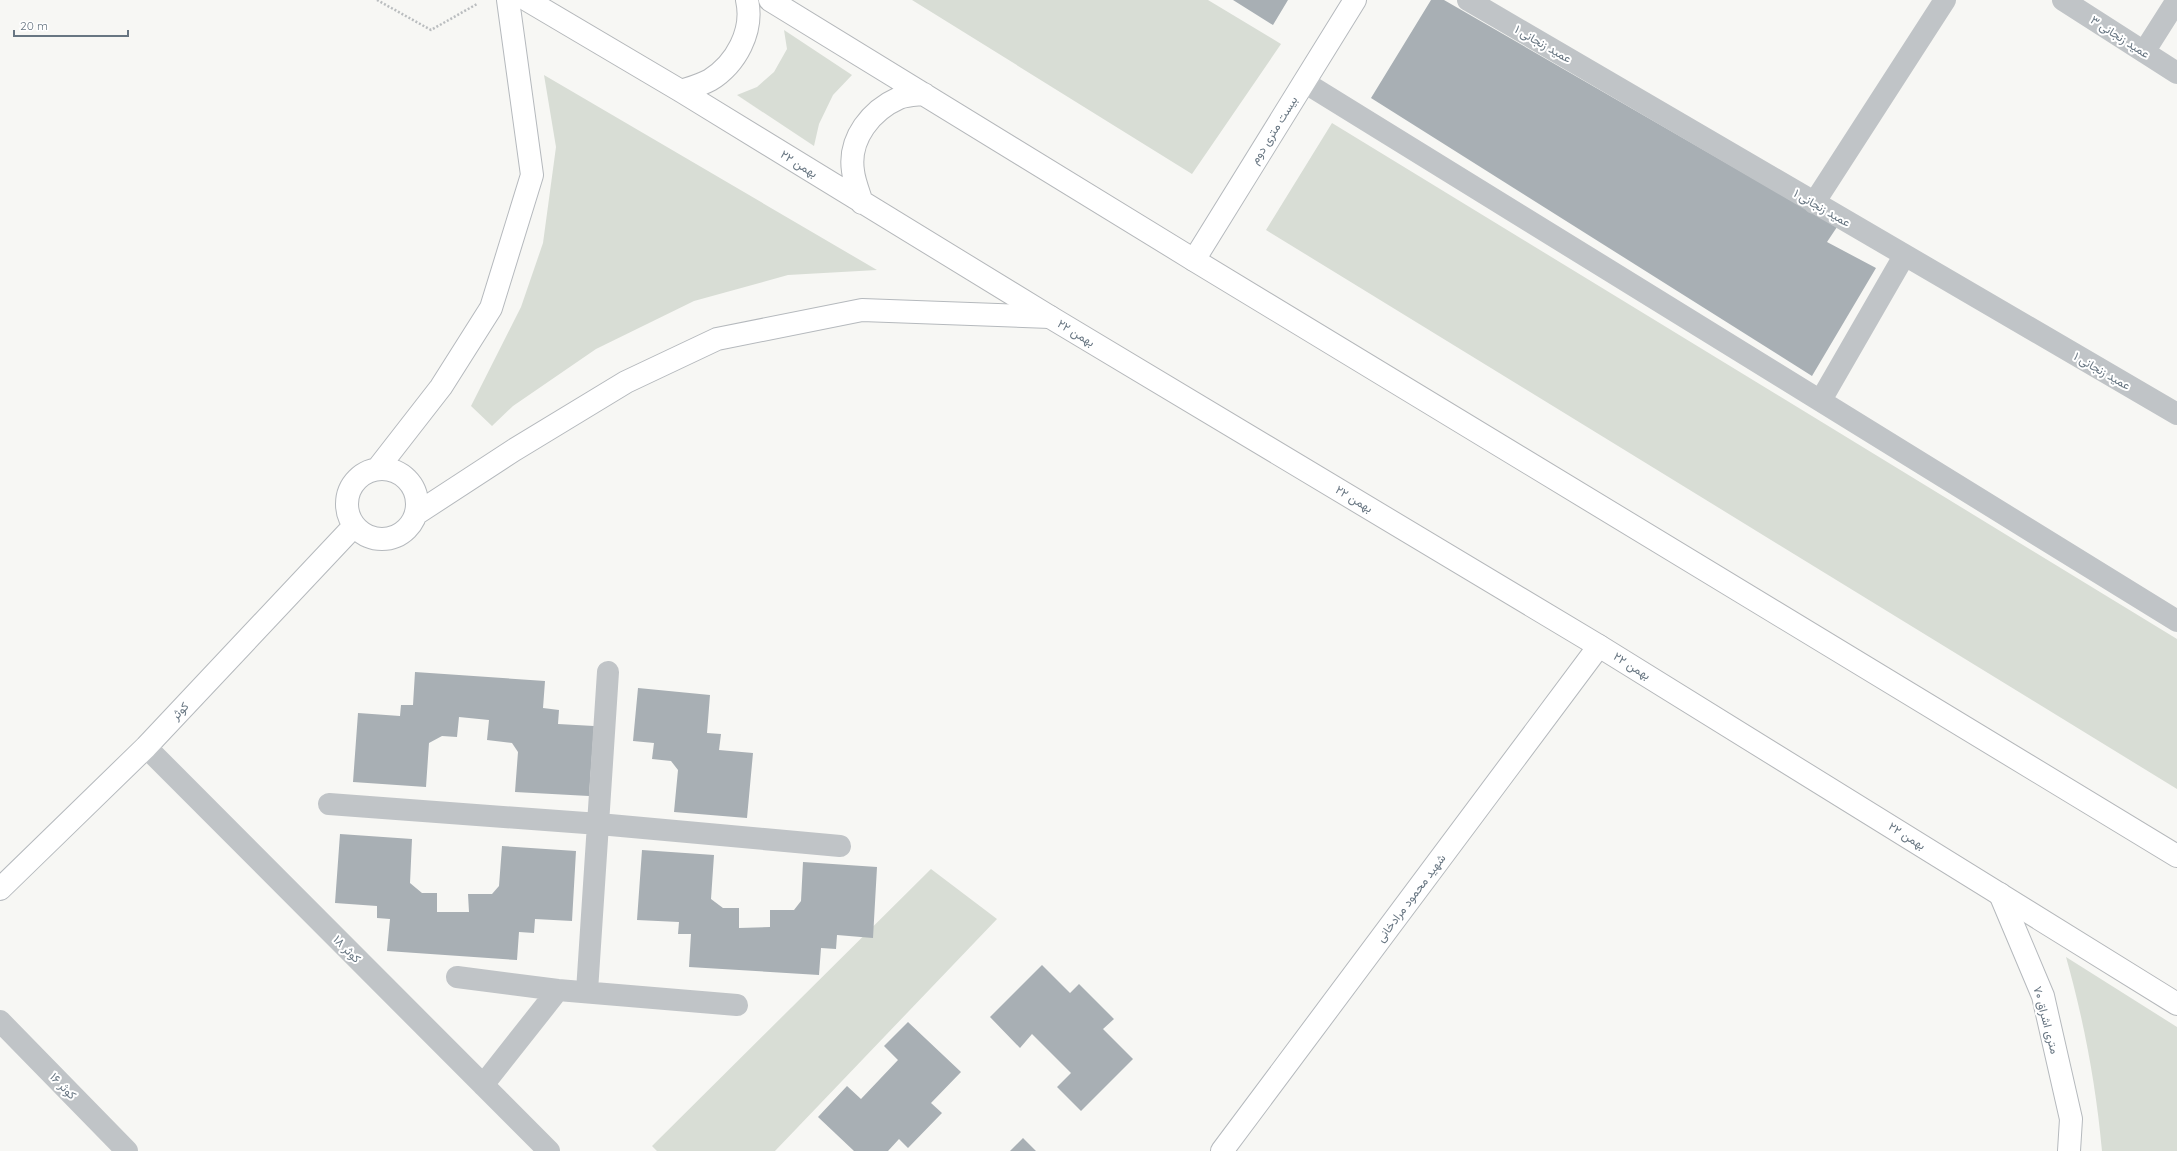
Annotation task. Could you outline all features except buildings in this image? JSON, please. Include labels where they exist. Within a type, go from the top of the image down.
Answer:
[{"type":"main road","points":[[378,468],[442,387],[491,308],[532,175],[508,0]]},
{"type":"main road","name":"۲۲ بهمن","points":[[527,0],[681,91],[1050,317],[1599,646],[2177,1004]]},
{"type":"main road","points":[[681,91],[709,80],[727,67],[736,55],[740,49],[747,27],[747,0]]},
{"type":"main road","points":[[770,0],[1194,260],[2177,856]]},
{"type":"main road","name":"بیست متری دوم","points":[[1194,260],[1355,0]]},
{"type":"main road","points":[[862,203],[852,170],[854,146],[864,125],[880,108],[901,98],[924,94]]},
{"type":"main road","points":[[416,514],[514,450],[626,382],[717,339],[862,310],[1050,317]]},
{"type":"main road","points":[[378,468],[390,469],[401,474],[409,481],[415,491],[418,503],[416,514],[408,527],[396,536],[381,539],[366,536],[354,526],[347,512],[347,497],[353,484],[364,474],[378,468]]},
{"type":"main road","name":"کوثر","points":[[0,890],[146,747],[354,526]]},
{"type":"main road","name":"شهید محمود مرادخانی","points":[[1222,1151],[1599,646]]},
{"type":"main road","name":"۷۰ متری اشراق","points":[[2000,894],[2042,996],[2071,1119],[2069,1151]]},
{"type":"street","name":"عمید زنجانی ۱","points":[[1468,0],[1904,256],[2177,414]]},
{"type":"street","points":[[1814,203],[1945,0]]},
{"type":"street","name":"عمید زنجانی ۳","points":[[2063,0],[2177,73]]},
{"type":"street","points":[[2144,52],[2177,0]]},
{"type":"street","points":[[1304,82],[2177,621]]},
{"type":"street","points":[[1821,400],[1904,256]]},
{"type":"street","points":[[587,991],[608,672]]},
{"type":"street","name":"کوثر ۱۸","points":[[146,747],[549,1151]]},
{"type":"street","points":[[329,804],[599,824],[840,846]]},
{"type":"street","points":[[457,977],[558,990],[587,991],[737,1005]]},
{"type":"street","points":[[483,1085],[558,990]]},
{"type":"street","name":"کوثر ۱۶","points":[[0,1021],[127,1151]]},
{"type":"path","points":[[377,0],[431,30],[484,0]]},
{"type":"shaded area","points":[[912,0],[1208,0],[1281,44],[1192,174]]},
{"type":"shaded area","points":[[784,30],[852,75],[833,95],[819,124],[814,146],[737,95],[757,87],[774,72],[787,49]]},
{"type":"shaded area","points":[[544,75],[877,270],[788,275],[694,301],[596,349],[513,406],[492,426],[471,406],[521,307],[543,243],[556,147]]},
{"type":"shaded area","points":[[1332,123],[2177,639],[2177,789],[1266,230]]},
{"type":"shaded area","points":[[931,869],[997,919],[775,1151],[657,1151],[652,1146]]},
{"type":"shaded area","points":[[2066,957],[2177,1027],[2177,1151],[2102,1151],[2088,1053]]}]
